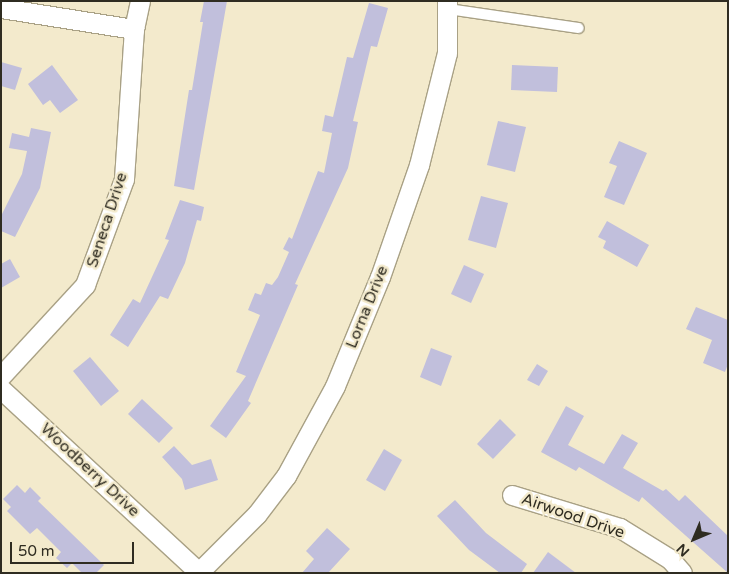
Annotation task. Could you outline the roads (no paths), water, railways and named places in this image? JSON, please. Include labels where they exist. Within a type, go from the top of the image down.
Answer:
[{"type":"street","name":"Seneca Drive","points":[[1,376],[85,284],[124,179],[134,30],[140,1]]},
{"type":"street","name":"Lorna Drive","points":[[199,572],[257,514],[286,476],[335,386],[380,277],[419,165],[447,53],[448,5]]},
{"type":"street","points":[[1,8],[134,30]]},
{"type":"street","name":"Woodberry Drive","points":[[1,389],[199,572]]},
{"type":"street","name":"Airwood Drive","points":[[512,495],[620,528],[670,559],[682,573]]},
{"type":"lane","points":[[448,5],[579,28]]}]
